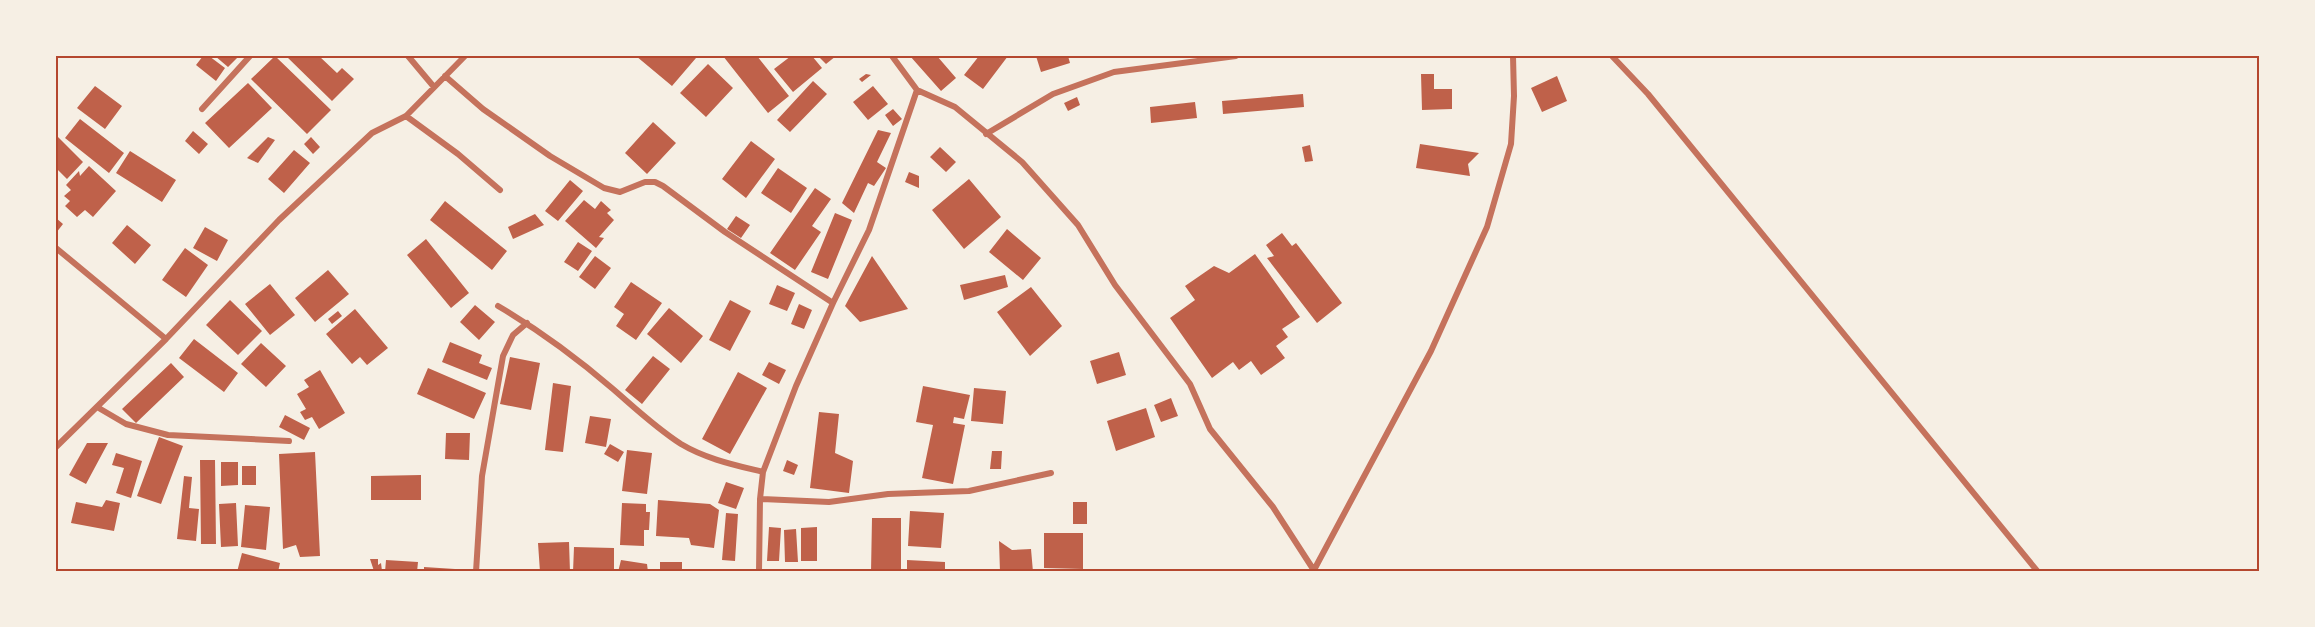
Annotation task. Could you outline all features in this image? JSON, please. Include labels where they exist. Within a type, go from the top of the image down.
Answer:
[{"type":"street","points":[[202,109],[250,56]]},
{"type":"street","points":[[408,56],[434,87]]},
{"type":"street","points":[[56,447],[166,339],[279,220],[372,133],[406,116],[465,56]]},
{"type":"street","points":[[892,56],[917,90],[954,107],[1022,162],[1078,225],[1115,285],[1190,384],[1210,429],[1273,507],[1314,571],[1431,351],[1487,227],[1511,144],[1514,96],[1513,56]]},
{"type":"street","points":[[987,134],[1053,94],[1114,72],[1236,56]]},
{"type":"street","points":[[1612,56],[1648,94],[2038,572]]},
{"type":"street","points":[[445,76],[483,109],[549,156],[604,188],[620,192],[645,182],[655,182],[663,186],[734,238],[833,303]]},
{"type":"street","points":[[759,572],[760,499],[763,472],[796,386],[869,230],[917,90]]},
{"type":"street","points":[[406,116],[458,154],[500,190]]},
{"type":"street","points":[[56,248],[166,339]]},
{"type":"street","points":[[498,306],[527,323],[569,353],[652,424],[682,445],[713,459],[763,472]]},
{"type":"street","points":[[476,572],[483,476],[503,356],[513,335],[527,323]]},
{"type":"street","points":[[97,407],[126,424],[168,435],[289,441]]},
{"type":"street","points":[[760,499],[829,501],[888,494],[969,491],[1051,473]]},
{"type":"building","points":[[203,56],[209,56],[225,68],[216,81],[196,65]]},
{"type":"building","points":[[215,56],[239,56],[228,67]]},
{"type":"building","points":[[275,56],[331,110],[307,134],[251,79]]},
{"type":"building","points":[[286,56],[319,56],[337,73],[342,68],[354,79],[332,101]]},
{"type":"building","points":[[636,56],[694,56],[696,58],[672,86]]},
{"type":"building","points":[[723,56],[757,56],[789,96],[768,113]]},
{"type":"building","points":[[791,56],[812,56],[822,68],[793,92],[774,69]]},
{"type":"building","points":[[818,56],[836,56],[826,64]]},
{"type":"building","points":[[910,56],[937,56],[956,78],[941,91]]},
{"type":"building","points":[[979,56],[1008,56],[983,89],[964,75]]},
{"type":"building","points":[[1036,56],[1068,56],[1070,63],[1041,72]]},
{"type":"building","points":[[708,64],[733,88],[706,117],[680,93]]},
{"type":"building","points":[[866,74],[871,75],[862,82],[859,79]]},
{"type":"building","points":[[1421,74],[1434,74],[1434,89],[1452,89],[1452,109],[1422,110]]},
{"type":"building","points":[[1557,76],[1567,101],[1542,112],[1531,88]]},
{"type":"building","points":[[813,81],[827,94],[790,132],[777,120]]},
{"type":"building","points":[[248,83],[272,108],[229,148],[205,123]]},
{"type":"building","points":[[95,86],[122,106],[105,129],[77,108]]},
{"type":"building","points":[[873,86],[888,104],[868,120],[853,102]]},
{"type":"building","points":[[1303,94],[1304,107],[1223,114],[1222,101]]},
{"type":"building","points":[[1077,97],[1080,105],[1068,111],[1064,103]]},
{"type":"building","points":[[1195,102],[1197,118],[1151,123],[1150,107]]},
{"type":"building","points":[[893,109],[902,119],[893,126],[885,115]]},
{"type":"building","points":[[80,119],[124,153],[109,173],[65,138]]},
{"type":"building","points":[[653,122],[676,143],[647,174],[625,153]]},
{"type":"building","points":[[878,130],[891,133],[877,162],[886,168],[874,186],[868,183],[854,213],[842,203]]},
{"type":"building","points":[[193,131],[208,144],[199,154],[185,141]]},
{"type":"building","points":[[56,135],[83,162],[67,179],[56,168]]},
{"type":"building","points":[[268,137],[275,140],[258,163],[247,158]]},
{"type":"building","points":[[311,137],[320,147],[313,154],[304,144]]},
{"type":"building","points":[[751,141],[775,159],[746,198],[722,179]]},
{"type":"building","points":[[1420,144],[1479,153],[1468,164],[1470,176],[1416,168]]},
{"type":"building","points":[[1310,145],[1313,161],[1305,162],[1302,147]]},
{"type":"building","points":[[940,147],[956,162],[946,172],[930,157]]},
{"type":"building","points":[[294,150],[310,163],[284,193],[268,179]]},
{"type":"building","points":[[130,151],[176,180],[162,202],[116,173]]},
{"type":"building","points":[[89,166],[116,191],[93,217],[85,210],[77,217],[65,206],[70,201],[64,196],[71,190],[66,185],[79,171],[80,176]]},
{"type":"building","points":[[778,168],[807,188],[791,213],[761,193]]},
{"type":"building","points":[[909,172],[919,176],[919,188],[905,182]]},
{"type":"building","points":[[969,179],[1001,217],[964,249],[932,210]]},
{"type":"building","points":[[570,180],[583,191],[558,221],[545,211]]},
{"type":"building","points":[[815,188],[831,199],[812,226],[821,232],[795,270],[770,253]]},
{"type":"building","points":[[584,200],[595,209],[601,201],[611,210],[607,213],[614,220],[599,237],[604,238],[596,248],[565,221]]},
{"type":"building","points":[[445,201],[507,251],[492,270],[430,220]]},
{"type":"building","points":[[835,213],[852,220],[828,279],[811,272]]},
{"type":"building","points":[[535,214],[544,225],[513,239],[508,227]]},
{"type":"building","points":[[736,216],[750,225],[741,238],[727,229]]},
{"type":"building","points":[[56,218],[63,224],[56,233]]},
{"type":"building","points":[[127,225],[151,245],[135,264],[112,243]]},
{"type":"building","points":[[205,227],[228,240],[217,261],[193,248]]},
{"type":"building","points":[[1007,229],[1041,258],[1023,280],[989,252]]},
{"type":"building","points":[[1282,233],[1292,246],[1296,243],[1342,303],[1317,323],[1267,258],[1274,256],[1266,245]]},
{"type":"building","points":[[426,239],[469,293],[451,308],[407,255]]},
{"type":"building","points":[[578,242],[592,251],[578,271],[564,262]]},
{"type":"building","points":[[185,248],[208,265],[186,297],[162,280]]},
{"type":"building","points":[[1255,254],[1300,317],[1282,329],[1288,337],[1276,346],[1285,358],[1261,375],[1251,361],[1239,370],[1233,362],[1212,378],[1170,318],[1195,300],[1185,286],[1214,266],[1229,273]]},
{"type":"building","points":[[595,256],[611,268],[595,289],[579,277]]},
{"type":"building","points":[[872,256],[908,309],[860,322],[845,306]]},
{"type":"building","points":[[328,270],[349,294],[315,322],[295,298]]},
{"type":"building","points":[[1005,275],[1008,287],[964,300],[960,285]]},
{"type":"building","points":[[631,282],[662,303],[636,340],[616,326],[624,314],[614,307]]},
{"type":"building","points":[[270,284],[295,315],[270,335],[245,304]]},
{"type":"building","points":[[777,285],[795,293],[787,311],[769,304]]},
{"type":"building","points":[[1031,287],[1062,326],[1030,356],[997,312]]},
{"type":"building","points":[[230,300],[262,331],[238,355],[206,325]]},
{"type":"building","points":[[730,300],[751,311],[730,351],[709,340]]},
{"type":"building","points":[[799,304],[812,310],[804,329],[791,324]]},
{"type":"building","points":[[475,305],[495,322],[479,340],[460,322]]},
{"type":"building","points":[[669,308],[703,336],[681,363],[647,334]]},
{"type":"building","points":[[355,309],[388,348],[367,365],[360,357],[352,364],[326,334]]},
{"type":"building","points":[[338,311],[342,316],[332,324],[328,319]]},
{"type":"building","points":[[194,339],[238,373],[224,392],[179,358]]},
{"type":"building","points":[[450,342],[482,355],[479,363],[492,368],[487,380],[442,362]]},
{"type":"building","points":[[261,343],[286,366],[266,387],[241,364]]},
{"type":"building","points":[[1119,352],[1126,375],[1097,384],[1090,361]]},
{"type":"building","points":[[653,356],[670,369],[642,404],[625,390]]},
{"type":"building","points":[[510,357],[540,363],[531,410],[500,404]]},
{"type":"building","points":[[769,362],[786,370],[779,384],[762,375]]},
{"type":"building","points":[[171,363],[184,377],[136,423],[122,409]]},
{"type":"building","points":[[428,368],[486,393],[474,419],[417,394]]},
{"type":"building","points":[[320,370],[345,413],[319,429],[312,417],[305,420],[300,412],[306,409],[297,394],[309,387],[304,380]]},
{"type":"building","points":[[738,372],[767,388],[730,454],[702,439]]},
{"type":"building","points":[[553,383],[571,386],[563,452],[545,450]]},
{"type":"building","points":[[923,386],[970,395],[964,419],[954,417],[953,423],[965,425],[953,484],[922,478],[933,425],[916,422]]},
{"type":"building","points":[[974,388],[1006,391],[1003,424],[971,421]]},
{"type":"building","points":[[1171,398],[1178,416],[1161,422],[1154,405]]},
{"type":"building","points":[[1146,408],[1155,437],[1116,451],[1107,421]]},
{"type":"building","points":[[819,412],[839,414],[835,453],[853,461],[849,493],[810,488]]},
{"type":"building","points":[[285,415],[310,428],[304,440],[279,427]]},
{"type":"building","points":[[590,416],[611,419],[606,447],[585,443]]},
{"type":"building","points":[[446,433],[470,433],[469,460],[445,459]]},
{"type":"building","points":[[159,437],[183,446],[161,504],[137,496]]},
{"type":"building","points":[[87,443],[108,443],[86,484],[69,475]]},
{"type":"building","points":[[610,444],[624,452],[618,462],[604,454]]},
{"type":"building","points":[[627,450],[652,453],[647,494],[622,491]]},
{"type":"building","points":[[992,451],[1002,451],[1001,469],[990,469]]},
{"type":"building","points":[[315,452],[320,556],[300,557],[296,545],[283,549],[279,454]]},
{"type":"building","points":[[116,453],[142,461],[131,498],[116,493],[124,468],[112,465]]},
{"type":"building","points":[[200,460],[215,460],[216,544],[201,544]]},
{"type":"building","points":[[787,460],[798,465],[794,475],[783,471]]},
{"type":"building","points":[[221,462],[238,462],[238,485],[221,486]]},
{"type":"building","points":[[242,466],[256,466],[256,485],[242,485]]},
{"type":"building","points":[[421,475],[421,500],[371,500],[371,476]]},
{"type":"building","points":[[184,476],[192,477],[189,508],[199,509],[196,541],[177,539]]},
{"type":"building","points":[[726,482],[744,488],[736,509],[718,503]]},
{"type":"building","points":[[106,500],[120,503],[114,531],[71,523],[76,502],[102,507]]},
{"type":"building","points":[[658,500],[710,504],[719,510],[714,548],[691,545],[689,538],[656,536]]},
{"type":"building","points":[[1073,502],[1087,502],[1087,524],[1073,524]]},
{"type":"building","points":[[236,503],[238,546],[221,547],[219,504]]},
{"type":"building","points":[[622,503],[646,504],[646,512],[650,512],[649,530],[644,530],[644,546],[620,545]]},
{"type":"building","points":[[245,505],[270,507],[266,550],[241,547]]},
{"type":"building","points":[[910,511],[944,513],[941,548],[908,546]]},
{"type":"building","points":[[726,513],[738,514],[735,561],[722,560]]},
{"type":"building","points":[[872,518],[901,518],[901,572],[871,572]]},
{"type":"building","points":[[769,527],[781,528],[779,561],[767,561]]},
{"type":"building","points":[[817,527],[817,561],[801,561],[801,528]]},
{"type":"building","points":[[796,529],[798,562],[785,562],[784,530]]},
{"type":"building","points":[[1044,533],[1083,533],[1083,569],[1044,568]]},
{"type":"building","points":[[999,541],[1012,550],[1031,549],[1033,572],[1000,572]]},
{"type":"building","points":[[569,542],[570,572],[540,572],[538,543]]},
{"type":"building","points":[[574,547],[614,548],[614,572],[573,572]]},
{"type":"building","points":[[242,553],[280,563],[278,572],[237,572]]},
{"type":"building","points":[[370,559],[378,559],[378,565],[381,563],[382,571],[374,571]]},
{"type":"building","points":[[386,560],[418,562],[417,572],[385,572]]},
{"type":"building","points":[[621,560],[647,564],[648,572],[618,572]]},
{"type":"building","points":[[907,560],[945,562],[945,572],[907,572]]},
{"type":"building","points":[[660,562],[682,562],[682,572],[660,572]]},
{"type":"building","points":[[424,567],[455,569],[455,572],[424,572]]}]
